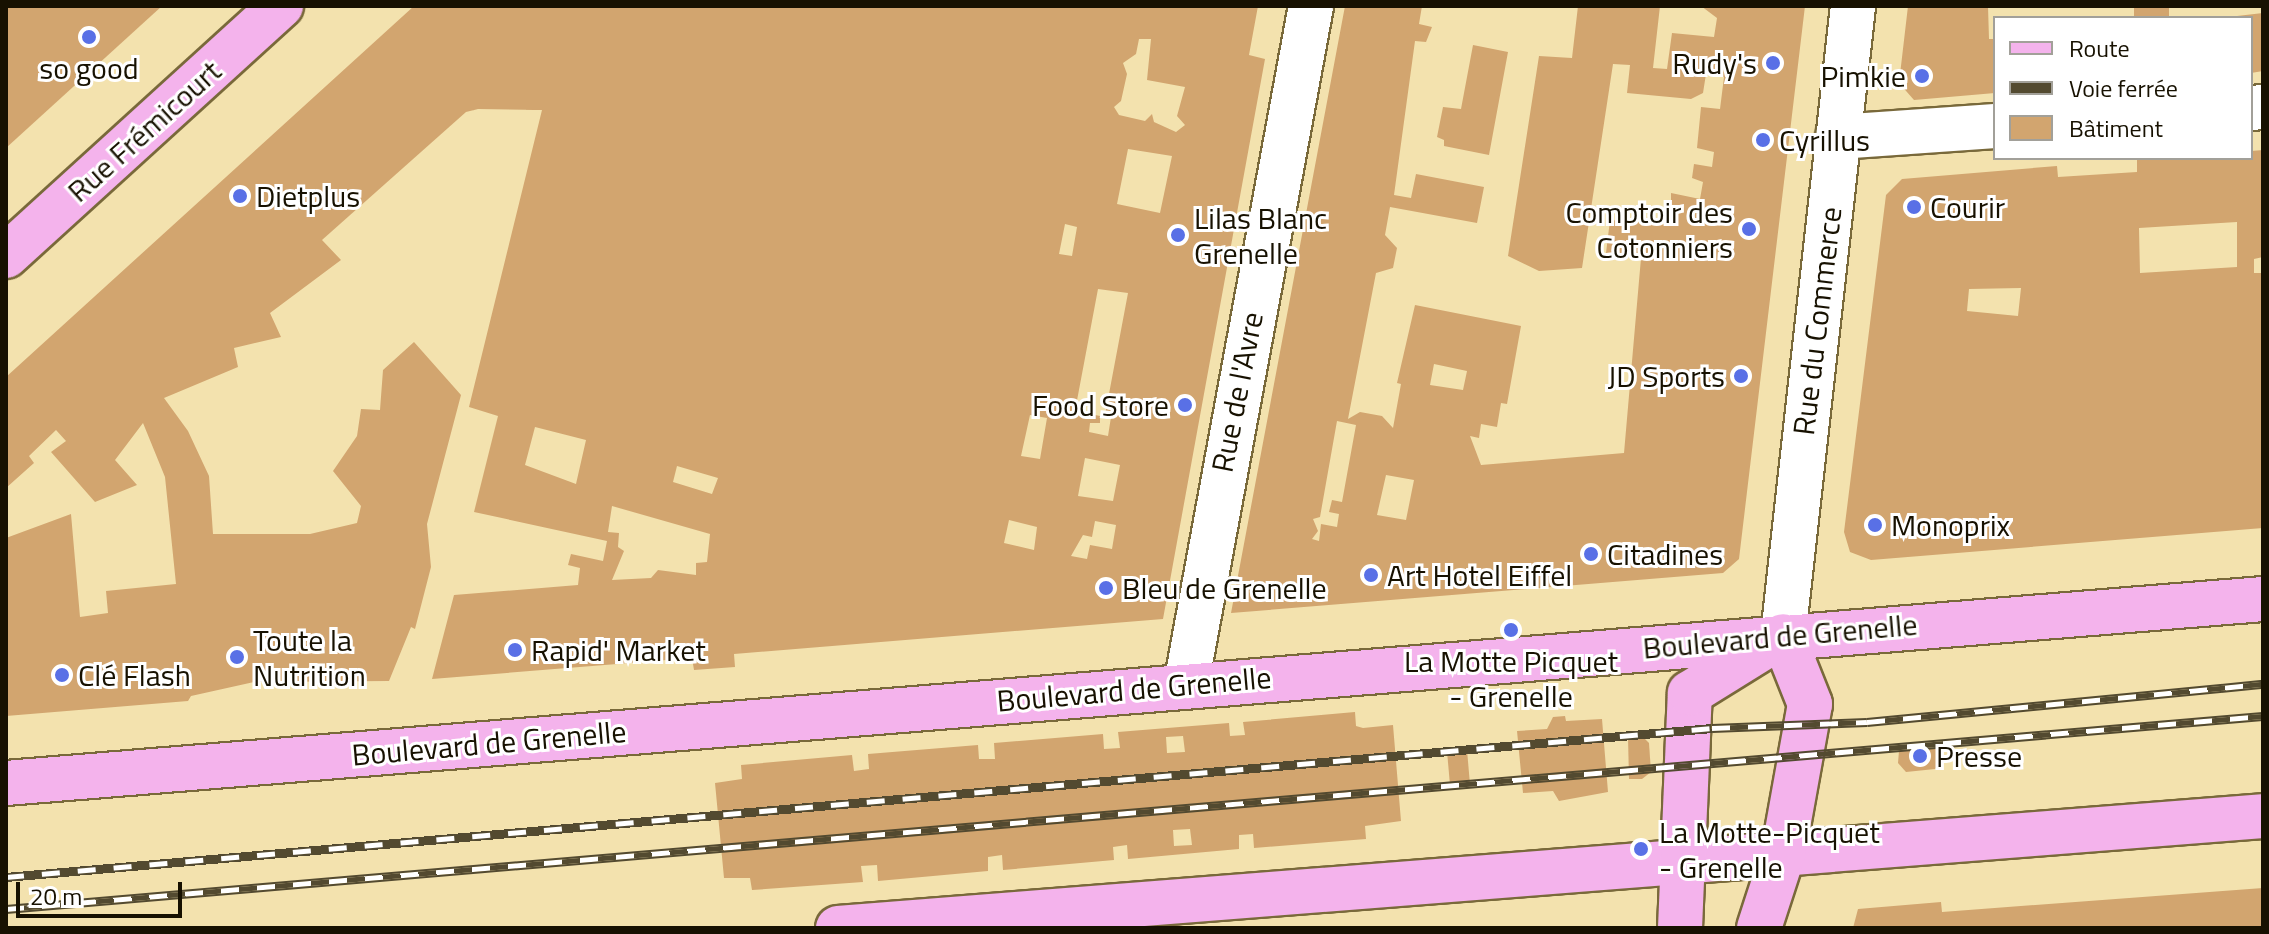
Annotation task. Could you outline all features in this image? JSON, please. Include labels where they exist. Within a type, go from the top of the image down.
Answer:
[{"type":"main road","name":"Rue Frémicourt","points":[[6,256],[281,6]]},
{"type":"main road","name":"Boulevard de Grenelle","points":[[6,783],[2263,599]]},
{"type":"main road","points":[[1680,928],[1690,693],[1783,636],[1810,704],[1783,854],[1759,928]]},
{"type":"main road","points":[[838,928],[930,924],[2263,816]]},
{"type":"street","name":"Rue de l'Avre","points":[[1186,685],[1311,6]]},
{"type":"street","name":"Rue du Commerce","points":[[1783,636],[1853,6]]},
{"type":"street","points":[[1838,137],[1993,126]]},
{"type":"building","points":[[6,6],[162,6],[6,148]]},
{"type":"building","points":[[414,6],[1258,6],[1249,55],[1265,59],[1163,619],[734,654],[735,667],[694,670],[692,658],[432,679],[454,595],[578,585],[580,568],[568,565],[571,554],[603,561],[607,541],[474,512],[498,416],[469,407],[542,110],[478,109],[466,112],[322,240],[341,260],[270,313],[281,337],[234,348],[238,367],[164,398],[188,431],[209,476],[213,534],[310,534],[357,523],[361,506],[333,471],[357,436],[361,409],[380,410],[383,370],[414,342],[461,395],[427,524],[431,567],[415,629],[411,627],[389,681],[254,682],[191,696],[188,701],[6,716],[6,538],[71,514],[80,617],[108,613],[106,591],[176,584],[165,477],[143,423],[115,460],[137,485],[95,502],[51,452],[66,441],[56,430],[29,456],[34,463],[6,488],[6,377]],"holes":[[[1139,39],[1151,39],[1147,80],[1185,87],[1177,116],[1185,125],[1176,132],[1154,122],[1152,114],[1145,121],[1119,115],[1114,107],[1121,101],[1127,74],[1123,63],[1136,54]],[[1128,149],[1172,156],[1160,213],[1117,204]],[[1065,224],[1077,227],[1072,256],[1059,254]],[[1098,289],[1128,293],[1105,415],[1111,417],[1108,436],[1089,432],[1090,423],[1100,423],[1100,416],[1075,411]],[[1030,415],[1047,418],[1040,459],[1021,456]],[[535,427],[586,440],[576,484],[525,465]],[[1085,458],[1120,465],[1113,501],[1078,496]],[[677,466],[718,478],[712,494],[673,482]],[[612,506],[710,534],[707,562],[696,563],[696,575],[658,570],[651,578],[612,580],[624,551],[618,547],[619,533],[608,532]],[[1009,520],[1037,527],[1034,550],[1004,543]],[[1095,521],[1116,525],[1112,549],[1090,545],[1087,559],[1071,556],[1083,535],[1092,537]]]},
{"type":"building","points":[[1345,6],[1422,6],[1419,24],[1432,27],[1426,42],[1415,41],[1394,195],[1411,198],[1416,174],[1484,187],[1477,223],[1390,207],[1385,235],[1397,248],[1393,268],[1376,273],[1348,419],[1360,412],[1382,416],[1393,428],[1401,384],[1397,383],[1415,305],[1521,326],[1507,404],[1501,403],[1497,427],[1481,424],[1479,438],[1470,436],[1481,465],[1624,453],[1641,258],[1606,253],[1610,220],[1671,225],[1671,193],[1700,199],[1703,182],[1692,178],[1694,164],[1712,167],[1714,152],[1697,148],[1701,107],[1720,109],[1724,77],[1706,74],[1703,93],[1691,99],[1627,93],[1630,65],[1613,64],[1582,268],[1539,271],[1508,256],[1539,56],[1572,58],[1578,6],[1660,6],[1653,68],[1667,69],[1672,33],[1714,37],[1717,18],[1701,6],[1805,6],[1739,559],[1723,573],[1231,613]],"holes":[[[1434,364],[1467,371],[1463,390],[1430,385]],[[1337,421],[1356,425],[1342,502],[1332,500],[1329,512],[1339,514],[1337,527],[1321,524],[1319,541],[1312,539],[1318,531],[1313,519],[1320,517]],[[1386,475],[1414,480],[1406,520],[1377,515]]]},
{"type":"building","points":[[1908,6],[1988,6],[1989,39],[1993,39],[1993,93],[1914,100],[1899,83]]},
{"type":"building","points":[[2134,6],[2169,6],[2169,16],[2134,16]]},
{"type":"building","points":[[2263,13],[2263,71],[2253,73],[2253,16],[2237,16]]},
{"type":"building","points":[[1473,45],[1508,52],[1489,155],[1444,146],[1444,140],[1437,137],[1443,107],[1461,109]]},
{"type":"building","points":[[2263,150],[2263,257],[2254,259],[2254,273],[2263,273],[2263,528],[1871,560],[1850,552],[1844,532],[1886,195],[1902,179],[2057,166],[2058,177],[2137,172],[2137,160],[2253,160],[2253,151]],"holes":[[[2237,222],[2237,267],[2140,273],[2139,228]],[[2021,288],[2018,316],[1967,311],[1969,289]]]},
{"type":"building","points":[[1355,712],[1356,726],[1393,725],[1401,821],[1365,826],[1366,839],[1254,848],[1253,834],[1239,835],[1239,849],[1128,859],[1127,845],[1113,847],[1114,860],[1003,870],[1002,855],[988,857],[988,871],[878,881],[877,865],[861,866],[863,882],[752,890],[750,878],[724,878],[715,783],[742,779],[741,765],[852,755],[854,771],[869,769],[868,754],[978,745],[979,759],[995,759],[994,743],[1103,734],[1104,749],[1120,748],[1118,732],[1229,723],[1230,736],[1245,735],[1243,722]],"holes":[[[1183,736],[1185,752],[1167,753],[1166,737]],[[1190,829],[1192,845],[1174,846],[1173,830]]]},
{"type":"building","points":[[1565,716],[1566,721],[1602,719],[1608,792],[1559,801],[1553,791],[1523,793],[1517,731],[1547,729],[1553,717]]},
{"type":"building","points":[[1642,736],[1649,743],[1651,772],[1642,779],[1629,779],[1628,737]]},
{"type":"building","name":"Presse","points":[[1941,748],[1942,762],[1935,769],[1906,772],[1898,763],[1899,751]]},
{"type":"building","points":[[1467,750],[1470,782],[1450,784],[1447,752]]},
{"type":"building","points":[[2263,888],[2263,928],[1853,928],[1858,909],[1941,902],[1942,912]]},
{"type":"railway","points":[[6,877],[1712,728],[1867,722],[2263,684]]},
{"type":"railway","points":[[6,909],[2263,716]]},
{"type":"place","name":"so good","points":[[89,37]]},
{"type":"place","name":"Rudy's","points":[[1773,63]]},
{"type":"place","name":"Pimkie","points":[[1922,76]]},
{"type":"place","name":"Cyrillus","points":[[1763,140]]},
{"type":"place","name":"Dietplus","points":[[240,196]]},
{"type":"place","name":"Courir","points":[[1914,207]]},
{"type":"place","name":"Comptoir des Cotonniers","points":[[1749,229]]},
{"type":"place","name":"Lilas Blanc Grenelle","points":[[1178,235]]},
{"type":"place","name":"JD Sports","points":[[1741,376]]},
{"type":"place","name":"Food Store","points":[[1185,405]]},
{"type":"place","name":"Monoprix","points":[[1875,525]]},
{"type":"place","name":"Citadines","points":[[1591,554]]},
{"type":"place","name":"Art Hotel Eiffel","points":[[1371,575]]},
{"type":"place","name":"Bleu de Grenelle","points":[[1106,588]]},
{"type":"place","name":"La Motte Picquet - Grenelle","points":[[1511,630]]},
{"type":"place","name":"Rapid' Market","points":[[515,650]]},
{"type":"place","name":"Toute la Nutrition","points":[[237,657]]},
{"type":"place","name":"Clé Flash","points":[[62,675]]},
{"type":"place","name":"Presse","points":[[1920,756]]},
{"type":"place","name":"La Motte-Picquet - Grenelle","points":[[1641,849]]}]
